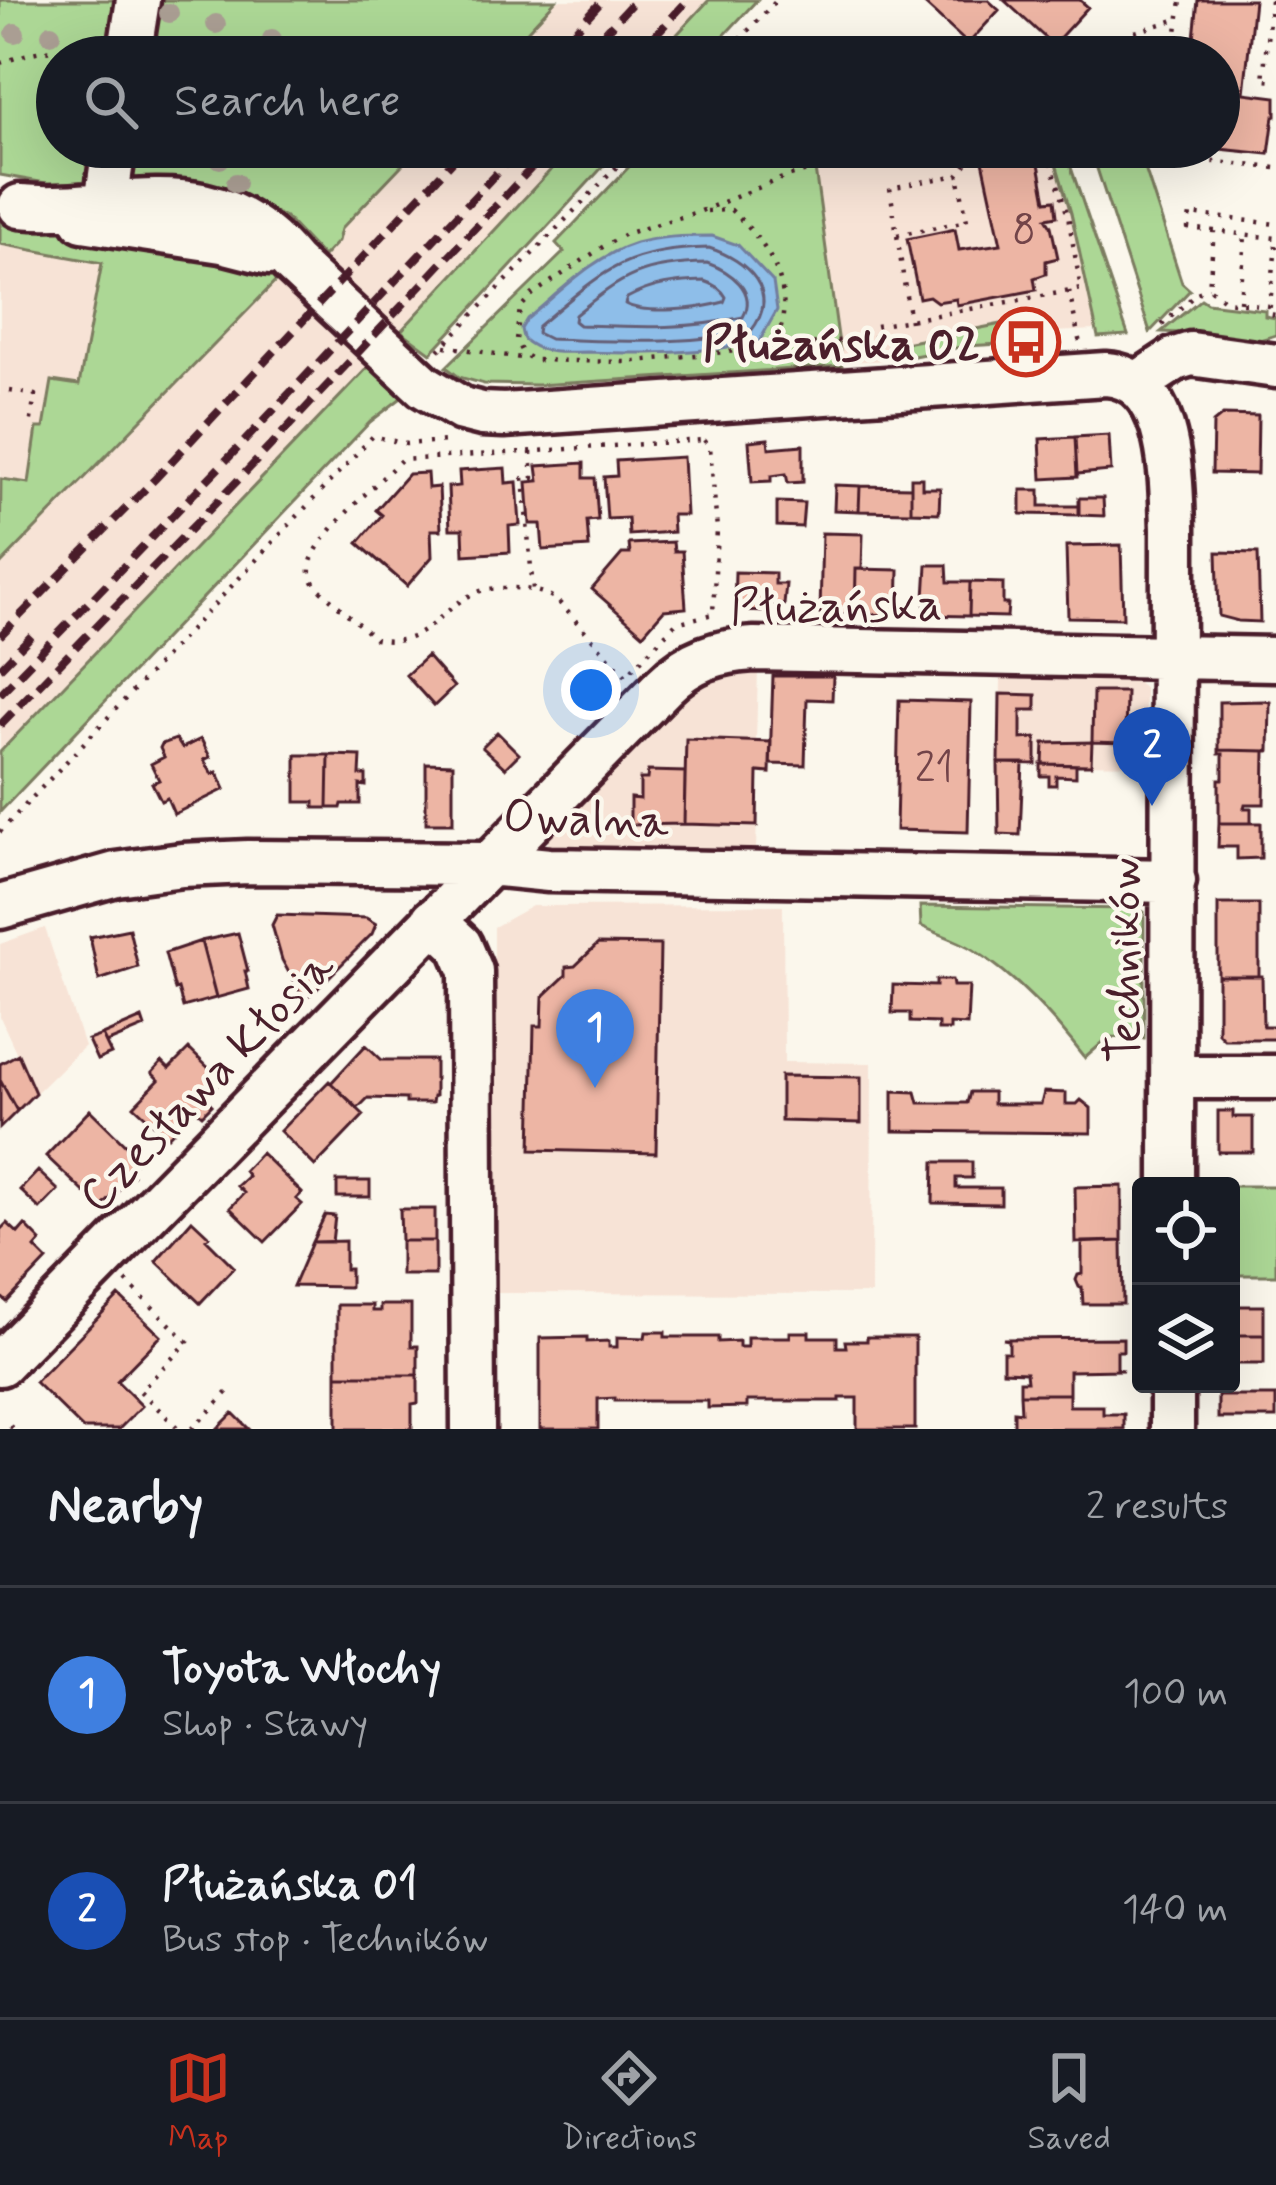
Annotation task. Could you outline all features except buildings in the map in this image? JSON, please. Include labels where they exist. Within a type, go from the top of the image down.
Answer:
[{"type":"street","points":[[132,36],[138,0]]},
{"type":"street","points":[[106,203],[111,168]]},
{"type":"street","points":[[10,204],[64,207],[162,199],[227,213],[278,246],[424,386],[462,409],[482,414],[1106,374],[1137,384],[1174,358],[1191,354],[1276,366]]},
{"type":"street","points":[[10,204],[98,224],[235,243],[296,266]]},
{"type":"street","name":"Techników","points":[[1137,384],[1160,422],[1170,474],[1174,538],[1172,1177]]},
{"type":"street","name":"Płużańska","points":[[434,920],[664,686],[710,655],[754,649],[1276,658]]},
{"type":"street","name":"Owalna","points":[[0,907],[116,874],[248,862],[1174,880]]},
{"type":"street","points":[[434,920],[460,945],[471,971],[473,1429]]},
{"type":"street","name":"Czesława Kłosia","points":[[0,1364],[434,920]]},
{"type":"street","points":[[1172,1077],[1276,1077]]},
{"type":"street","points":[[1172,1393],[1172,1429]]},
{"type":"path","points":[[743,36],[776,0]]},
{"type":"path","points":[[1176,36],[1181,0]]},
{"type":"path","points":[[1270,0],[1263,80],[1276,81]]},
{"type":"path","points":[[1135,32],[1178,19]]},
{"type":"path","points":[[0,63],[36,53]]},
{"type":"path","points":[[1240,165],[1276,169]]},
{"type":"path","points":[[427,362],[616,168]]},
{"type":"path","points":[[533,360],[516,340],[520,308],[533,294],[626,234],[817,168]]},
{"type":"path","points":[[910,322],[890,188],[958,175],[963,168]]},
{"type":"path","points":[[876,326],[1081,289],[1068,216],[1053,168]]},
{"type":"path","points":[[897,235],[967,220],[958,175]]},
{"type":"path","points":[[701,211],[731,210],[766,247],[784,308],[775,346]]},
{"type":"path","points":[[1276,224],[1190,214],[1188,228],[1276,241],[1269,306],[1269,314],[1276,315]]},
{"type":"path","points":[[1209,288],[1214,231]]},
{"type":"path","points":[[1240,302],[1245,234]]},
{"type":"path","points":[[1209,288],[1225,301],[1269,306]]},
{"type":"path","points":[[1158,329],[1197,292],[1209,288]]},
{"type":"path","points":[[1070,291],[1080,346]]},
{"type":"path","points":[[442,346],[533,360],[625,362],[878,337]]},
{"type":"path","points":[[10,391],[35,395],[30,426]]},
{"type":"path","points":[[0,832],[373,436],[406,444]]},
{"type":"path","points":[[704,440],[710,447],[717,529],[713,614],[676,623],[626,676],[556,599],[533,590],[490,588],[474,593],[419,636],[401,642],[375,639],[315,585],[309,569],[320,541],[401,460],[531,452],[704,440]]},
{"type":"path","points":[[531,452],[532,478],[523,478],[533,590]]},
{"type":"path","points":[[125,1280],[188,1342],[140,1391],[179,1429]]},
{"type":"path","points":[[192,1429],[232,1388]]},
{"type":"shaded area","points":[[449,0],[750,0],[718,36],[417,36]]},
{"type":"shaded area","points":[[302,168],[591,168],[401,332],[0,752],[0,244],[102,263],[68,453],[287,220],[270,209]]},
{"type":"shaded area","points":[[815,168],[1057,168],[1096,330],[1011,334],[1005,340],[893,360],[842,362]]},
{"type":"shaded area","points":[[758,670],[756,741],[770,773],[758,773],[756,850],[549,845],[544,833],[685,692],[714,673]]},
{"type":"shaded area","points":[[1001,674],[1131,675],[1145,689],[1144,765],[1000,763]]},
{"type":"shaded area","points":[[783,905],[784,1062],[872,1063],[871,1294],[494,1293],[494,927],[532,906]]},
{"type":"shaded area","points":[[45,928],[84,1046],[0,1128],[0,1064],[17,1054],[0,1017],[0,944]]},
{"type":"green space","points":[[0,0],[556,0],[523,36],[36,36],[36,168],[399,168],[341,229],[338,241],[323,257],[287,219],[235,191],[178,179],[74,188],[0,175]]},
{"type":"green space","points":[[709,0],[757,0],[724,36],[676,36]]},
{"type":"green space","points":[[552,168],[602,168],[431,353],[401,331]]},
{"type":"green space","points":[[628,168],[815,168],[842,366],[537,385],[484,384],[459,377],[446,367],[564,252],[556,243]]},
{"type":"green space","points":[[1057,168],[1071,168],[1128,335],[1098,337]]},
{"type":"green space","points":[[1097,168],[1145,168],[1182,283],[1190,290],[1150,332]]},
{"type":"green space","points":[[0,219],[250,259],[280,277],[0,565],[1,479],[29,483],[37,428],[44,428],[52,381],[79,385],[102,263],[0,244]]},
{"type":"green space","points":[[1201,299],[1265,310],[1265,316],[1276,318],[1276,335],[1257,341],[1161,332]]},
{"type":"green space","points":[[1017,321],[1027,333],[1010,334],[1001,344],[893,360],[891,354],[900,344]]},
{"type":"green space","points":[[373,362],[405,395],[370,422],[0,812],[0,752]]},
{"type":"green space","points":[[920,906],[1144,912],[1144,1038],[1109,1037],[1085,1058],[1005,973],[968,946],[921,926]]},
{"type":"green space","points":[[1240,1186],[1276,1186],[1276,1275],[1240,1275]]},
{"type":"water","points":[[712,236],[738,245],[773,282],[777,310],[759,342],[673,352],[565,352],[543,350],[523,338],[521,329],[527,319],[606,257],[645,241]]},
{"type":"railway","points":[[570,36],[603,0]]},
{"type":"railway","points":[[602,36],[635,0]]},
{"type":"railway","points":[[655,36],[688,0]]},
{"type":"railway","points":[[0,636],[155,479],[446,168]]},
{"type":"railway","points":[[0,694],[501,168]]},
{"type":"railway","points":[[0,725],[531,168]]},
{"type":"railway","points":[[0,668],[34,633]]},
{"type":"place","name":"Płużańska 02","points":[[1026,342]]},
{"type":"place","name":"Płużańska 01","points":[[1152,806]]},
{"type":"place","name":"Toyota Włochy","points":[[595,1088]]}]
